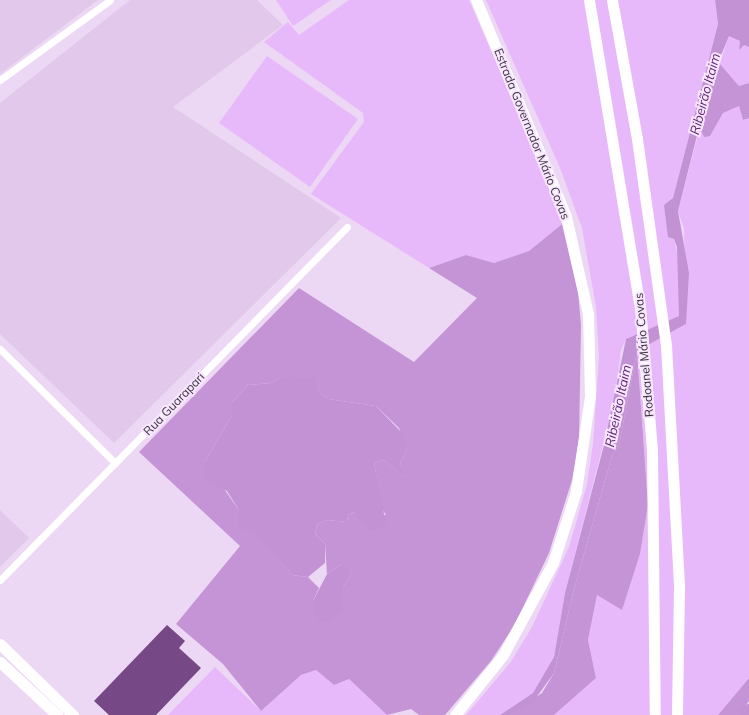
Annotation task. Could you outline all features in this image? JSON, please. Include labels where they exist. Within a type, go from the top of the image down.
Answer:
[{"type":"highway","name":"Estrada Governador Mário Covas","points":[[454,715],[503,655],[553,563],[576,491],[590,396],[588,314],[566,216],[476,0]]},
{"type":"highway","name":"Rodoanel Mário Covas","points":[[589,0],[640,307],[652,449],[655,715]]},
{"type":"highway","name":"Rodoanel Mário Covas","points":[[612,0],[638,147],[666,344],[679,587],[677,715]]},
{"type":"highway","points":[[0,644],[74,715]]},
{"type":"highway","points":[[0,662],[55,714]]},
{"type":"street","points":[[0,80],[110,0]]},
{"type":"street","name":"Rua Guarapari","points":[[0,580],[347,227]]},
{"type":"street","points":[[0,349],[115,463]]},
{"type":"shaded area","points":[[0,0],[98,0],[0,74]]},
{"type":"shaded area","points":[[130,0],[257,0],[283,25],[173,107],[341,218],[114,443],[0,334],[0,103]]},
{"type":"shaded area","points":[[276,0],[331,0],[293,26]]},
{"type":"shaded area","points":[[349,0],[469,0],[540,162],[562,224],[529,251],[494,263],[466,255],[429,268],[311,194],[364,122],[363,113],[264,42],[288,22],[299,35]]},
{"type":"shaded area","points":[[486,0],[715,0],[718,24],[673,198],[674,239],[680,264],[679,316],[626,339],[621,350],[614,402],[565,593],[554,657],[545,676],[533,693],[500,715],[466,715],[510,663],[532,627],[569,547],[587,484],[593,444],[599,357],[596,307],[582,228],[560,168]]},
{"type":"shaded area","points":[[729,35],[740,41],[739,50],[744,45],[749,47],[749,83],[739,86],[720,64]]},
{"type":"shaded area","points":[[267,56],[358,119],[310,187],[219,123]]},
{"type":"shaded area","points":[[720,64],[739,86],[749,83],[749,118],[743,120],[739,106],[723,113],[710,136],[704,137],[700,128],[711,80]]},
{"type":"shaded area","points":[[739,106],[743,120],[749,118],[749,678],[718,715],[554,715],[596,678],[588,640],[597,595],[622,609],[640,554],[648,505],[637,351],[686,324],[684,228],[678,211],[700,127],[710,136],[723,113]]},
{"type":"shaded area","points":[[562,224],[578,292],[581,325],[579,440],[572,480],[549,553],[514,626],[491,661],[445,715],[419,715],[411,709],[387,715],[349,679],[334,685],[316,670],[301,675],[261,711],[223,664],[176,624],[240,546],[139,452],[299,288],[414,362],[477,298],[429,268],[466,255],[494,263],[529,251]],"holes":[[[281,377],[318,391],[328,399],[376,406],[399,428],[407,449],[400,464],[406,478],[384,460],[374,463],[382,509],[386,515],[361,517],[354,512],[348,515],[347,522],[328,520],[317,524],[315,534],[325,544],[327,574],[340,565],[351,574],[343,587],[343,612],[313,601],[319,588],[308,577],[292,575],[258,534],[240,529],[239,510],[205,462],[232,415],[232,402],[248,385],[271,383]]]},
{"type":"shaded area","points":[[637,351],[648,505],[640,554],[622,610],[597,595],[588,640],[596,678],[554,715],[510,715],[542,693],[554,673],[574,589],[612,456],[619,445]]},
{"type":"shaded area","points":[[0,510],[29,538],[0,567]]},
{"type":"shaded area","points":[[215,667],[261,711],[301,675],[316,670],[334,685],[349,679],[387,715],[168,715]]},
{"type":"shaded area","points":[[749,678],[749,701],[739,715],[718,715]]},
{"type":"water","name":"Ribeirão Itaim","points":[[715,0],[749,0],[749,47],[744,45],[739,50],[740,41],[729,36],[711,80],[678,211],[689,273],[686,324],[637,351],[619,445],[612,456],[574,589],[554,673],[533,702],[510,715],[500,715],[533,693],[554,657],[565,593],[604,445],[626,339],[679,316],[677,247],[674,239],[668,237],[664,205],[673,198],[718,24]]},
{"type":"water","points":[[281,377],[314,378],[318,391],[328,399],[376,406],[405,436],[407,449],[400,464],[407,479],[384,460],[374,463],[386,524],[375,531],[367,529],[354,512],[348,515],[347,522],[328,520],[317,524],[315,534],[325,544],[325,563],[308,577],[292,575],[258,535],[239,529],[239,510],[227,491],[207,481],[204,474],[205,462],[232,415],[232,402],[248,385],[271,383]]},
{"type":"water","points":[[340,565],[349,568],[351,574],[343,587],[343,612],[326,622],[319,620],[313,612],[313,601],[327,574]]},
{"type":"building","points":[[167,625],[185,641],[179,648],[201,668],[156,715],[109,715],[94,701]]},
{"type":"waterway","points":[[746,715],[749,711]]}]
